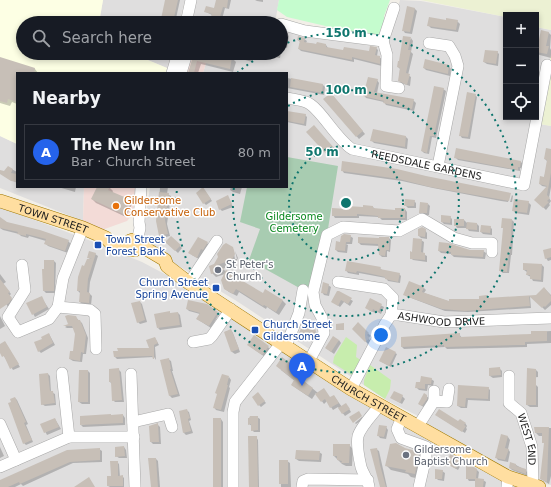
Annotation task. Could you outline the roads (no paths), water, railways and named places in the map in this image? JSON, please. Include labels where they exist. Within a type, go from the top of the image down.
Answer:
[{"type":"main road","name":"TOWN STREET","points":[[0,201],[83,228],[106,238],[113,235],[133,244]]},
{"type":"main road","name":"CHURCH STREET","points":[[133,244],[165,260],[167,266],[189,282],[351,389],[469,456],[507,482],[529,485]]},
{"type":"street","points":[[188,16],[191,0]]},
{"type":"street","points":[[394,8],[382,41],[387,55],[386,86],[399,88]]},
{"type":"street","points":[[288,26],[305,31],[382,41]]},
{"type":"street","points":[[429,43],[449,46],[455,56],[458,66],[438,166]]},
{"type":"street","points":[[172,72],[176,60]]},
{"type":"street","points":[[182,72],[185,60]]},
{"type":"street","name":"REEDSDALE GARDENS","points":[[288,98],[306,102],[314,107],[344,144],[352,149],[524,185],[547,65]]},
{"type":"street","points":[[133,244],[134,228],[139,222],[141,188]]},
{"type":"street","points":[[309,361],[324,333],[322,318],[315,305],[312,292],[327,235],[343,227],[399,231],[422,220],[454,238],[472,243],[492,243]]},
{"type":"street","points":[[22,265],[24,290],[8,317],[18,332],[49,319],[58,307],[63,278],[83,228]]},
{"type":"street","points":[[189,282],[217,241]]},
{"type":"street","points":[[338,282],[384,289],[393,298],[391,316]]},
{"type":"street","points":[[233,487],[233,412],[235,402],[284,344],[299,313],[304,290]]},
{"type":"street","points":[[58,307],[90,310],[95,314],[96,349]]},
{"type":"street","points":[[193,342],[208,339],[212,336],[231,309]]},
{"type":"street","name":"ASHWOOD DRIVE","points":[[351,389],[385,324],[391,316],[399,315],[444,322],[551,318]]},
{"type":"street","points":[[62,373],[69,437]]},
{"type":"street","points":[[132,374],[135,487]]},
{"type":"street","name":"WEST END","points":[[509,376],[509,403],[521,413],[532,447],[529,485]]},
{"type":"street","points":[[418,426],[434,396],[447,402],[449,389]]},
{"type":"street","points":[[302,487],[303,481],[308,479],[368,484],[362,468],[358,447],[358,435],[380,405]]},
{"type":"street","points":[[134,422],[168,414],[172,427]]},
{"type":"street","points":[[402,417],[397,429],[401,438],[426,447],[426,457],[419,487]]},
{"type":"street","points":[[0,424],[16,460]]},
{"type":"street","points":[[0,467],[69,437],[134,437]]},
{"type":"place","name":"Gildersome Conservative Club","points":[[116,206]]},
{"type":"place","name":"Town Street Forest Bank","points":[[98,245]]},
{"type":"place","name":"St Peter's Church","points":[[218,270]]},
{"type":"place","name":"Church Street Spring Avenue","points":[[216,288]]},
{"type":"place","name":"Church Street Gildersome","points":[[255,330]]},
{"type":"place","name":"The New Inn","points":[[302,386]]},
{"type":"place","name":"Gildersome Baptist Church","points":[[406,455]]},
{"type":"park label","name":"Gildersome Cemetery","points":[[294,222]]}]
